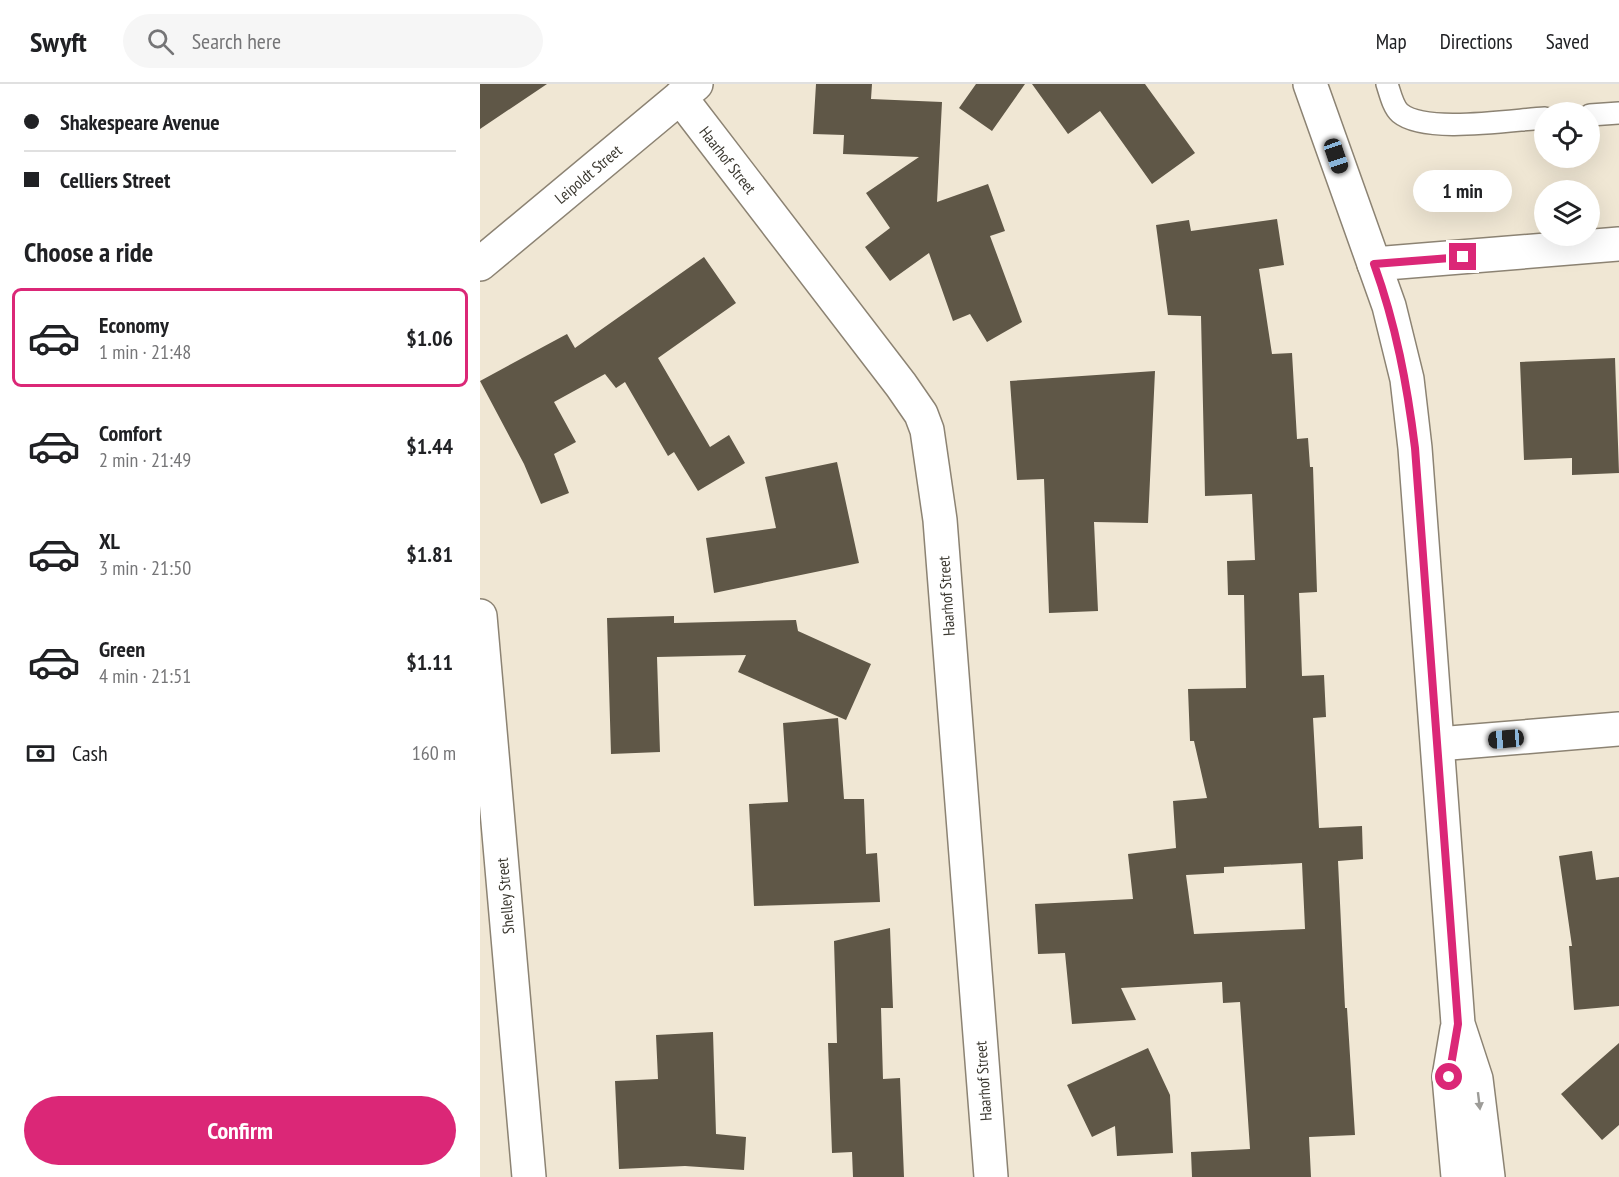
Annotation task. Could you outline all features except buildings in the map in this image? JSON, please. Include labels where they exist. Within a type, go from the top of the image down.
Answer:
[{"type":"street","points":[[1310,84],[1389,306],[1407,379],[1415,448],[1458,1024],[1449,1077],[1458,1177]]},
{"type":"street","name":"Leipoldt Street","points":[[480,264],[688,91]]},
{"type":"street","name":"Haarhof Street","points":[[688,91],[901,385],[921,414],[927,430],[940,520],[991,1177]]},
{"type":"street","points":[[1374,264],[1619,244]]},
{"type":"street","name":"Shelley Street","points":[[480,615],[528,1177]]},
{"type":"street","points":[[1438,744],[1619,729]]},
{"type":"street","points":[[1458,1024],[1476,1079],[1488,1177]]},
{"type":"lane","points":[[1387,84],[1397,111],[1412,122],[1438,125],[1534,119]]},
{"type":"lane","points":[[1600,114],[1619,113]]},
{"type":"route","points":[[1449,1077],[1458,1024],[1415,448],[1407,379],[1389,306],[1374,264],[1463,257]]}]
